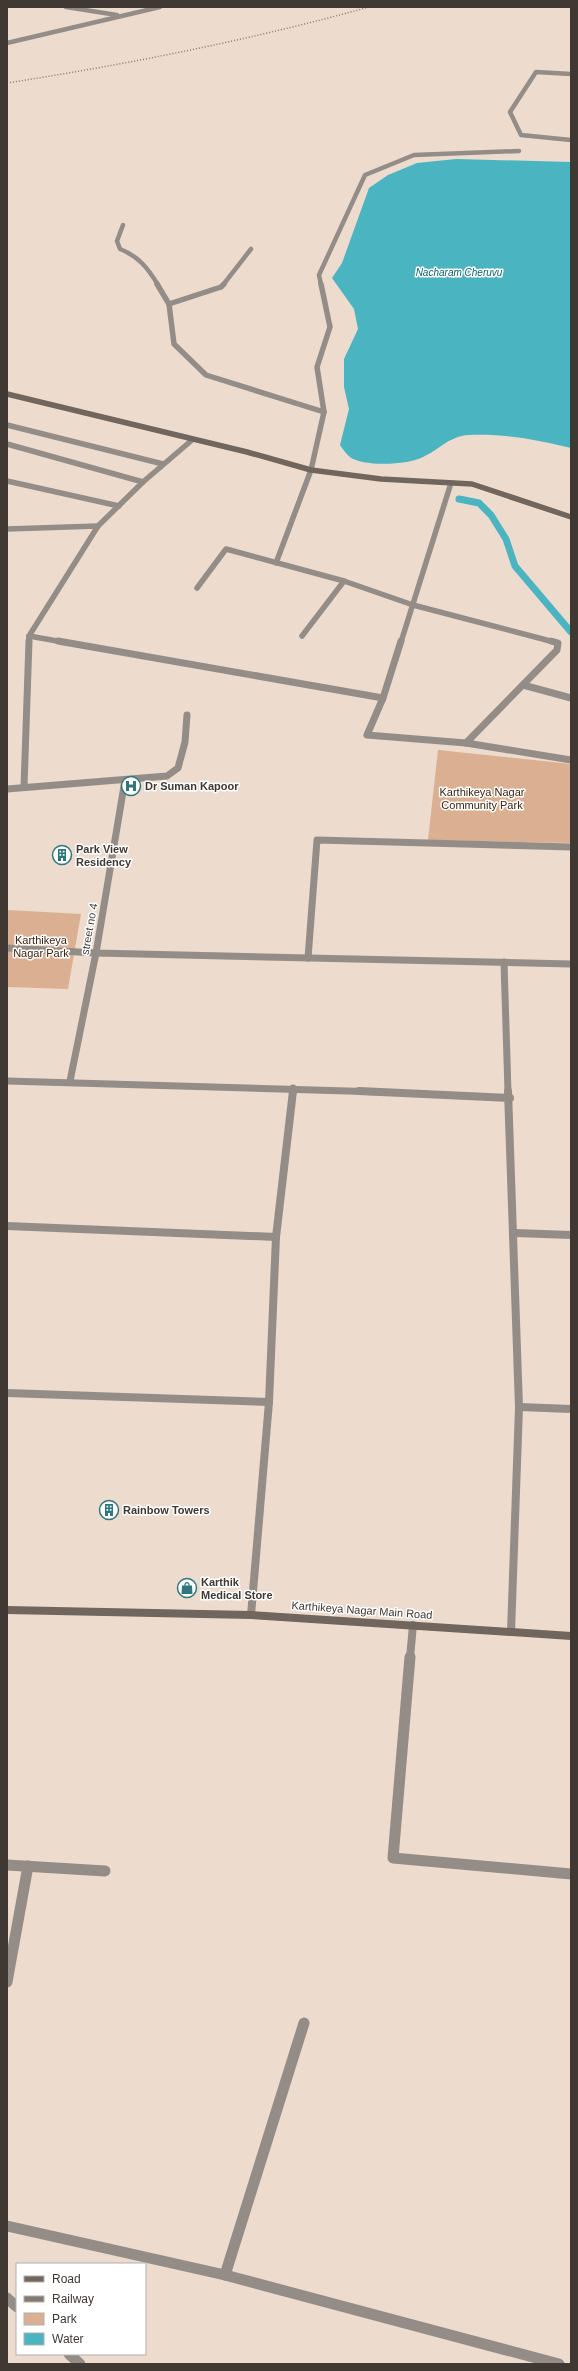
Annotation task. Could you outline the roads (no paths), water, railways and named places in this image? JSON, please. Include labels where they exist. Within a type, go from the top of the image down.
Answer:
[{"type":"street","points":[[66,7],[122,16]]},
{"type":"street","points":[[7,42],[160,7]]},
{"type":"street","points":[[571,74],[547,70],[536,72],[510,112],[522,135],[571,140]]},
{"type":"street","points":[[276,563],[311,470],[324,412],[317,367],[330,326],[319,275],[365,175],[414,155],[519,151]]},
{"type":"street","points":[[123,226],[116,241],[120,249],[132,254],[149,269],[169,304],[174,344],[206,375],[324,412]]},
{"type":"street","points":[[169,304],[221,287],[251,248]]},
{"type":"street","points":[[7,394],[311,470],[381,479],[472,484],[571,517]]},
{"type":"street","points":[[7,425],[163,464]]},
{"type":"street","points":[[24,787],[29,636],[98,526],[143,482],[192,440]]},
{"type":"street","points":[[7,444],[143,482]]},
{"type":"street","points":[[7,481],[119,506]]},
{"type":"street","points":[[451,482],[383,698],[367,735],[466,743],[571,759]]},
{"type":"street","points":[[7,529],[98,526]]},
{"type":"street","points":[[197,588],[226,549],[344,580],[413,605],[558,643],[560,647],[466,743]]},
{"type":"street","points":[[302,636],[344,580]]},
{"type":"street","points":[[29,636],[383,698]]},
{"type":"street","points":[[523,685],[571,698]]},
{"type":"street","points":[[7,789],[167,776],[178,768],[184,742],[187,715]]},
{"type":"street","name":"street no 4","points":[[70,1081],[96,953],[125,780]]},
{"type":"street","points":[[308,958],[317,840],[571,846]]},
{"type":"street","points":[[7,948],[96,953],[571,964]]},
{"type":"street","points":[[504,962],[510,1098],[519,1407],[512,1632]]},
{"type":"street","points":[[7,1081],[70,1081],[293,1088],[510,1098]]},
{"type":"street","points":[[251,1615],[269,1402],[276,1237],[293,1088]]},
{"type":"street","points":[[7,1226],[276,1237]]},
{"type":"street","points":[[514,1233],[571,1235]]},
{"type":"street","points":[[7,1393],[269,1402]]},
{"type":"street","points":[[519,1407],[571,1409]]},
{"type":"street","name":"Karthikeya Nagar Main Road","points":[[7,1610],[181,1616],[251,1615],[571,1636]]},
{"type":"street","points":[[414,1625],[392,1858],[571,1874]]},
{"type":"street","points":[[7,1865],[105,1871]]},
{"type":"street","points":[[7,1982],[28,1866]]},
{"type":"street","points":[[225,2275],[304,2023]]},
{"type":"street","points":[[7,2226],[225,2275],[444,2335],[559,2364]]},
{"type":"street","points":[[7,2298],[16,2306]]},
{"type":"street","points":[[70,2355],[80,2364]]},
{"type":"water","name":"Nacharam Cheruvu","points":[[456,159],[571,162],[571,448],[520,438],[494,435],[469,435],[456,438],[423,457],[408,462],[375,464],[356,460],[350,457],[340,445],[349,409],[344,387],[344,359],[358,329],[354,309],[332,278],[342,263],[369,188],[388,175],[417,163]]},
{"type":"waterway","points":[[459,499],[479,503],[491,515],[506,539],[515,566],[571,632]]},
{"type":"railway","points":[[7,83],[98,68],[234,41],[369,7]]},
{"type":"place","name":"Dr Suman Kapoor","points":[[131,786]]},
{"type":"place","name":"Park View Residency","points":[[62,855]]},
{"type":"place","name":"Rainbow Towers","points":[[109,1510]]},
{"type":"place","name":"Karthik Medical Store","points":[[187,1588]]},
{"type":"park label","name":"Karthikeya Nagar Community Park","points":[[482,798]]},
{"type":"park label","name":"Karthikeya Nagar Park","points":[[41,946]]}]
